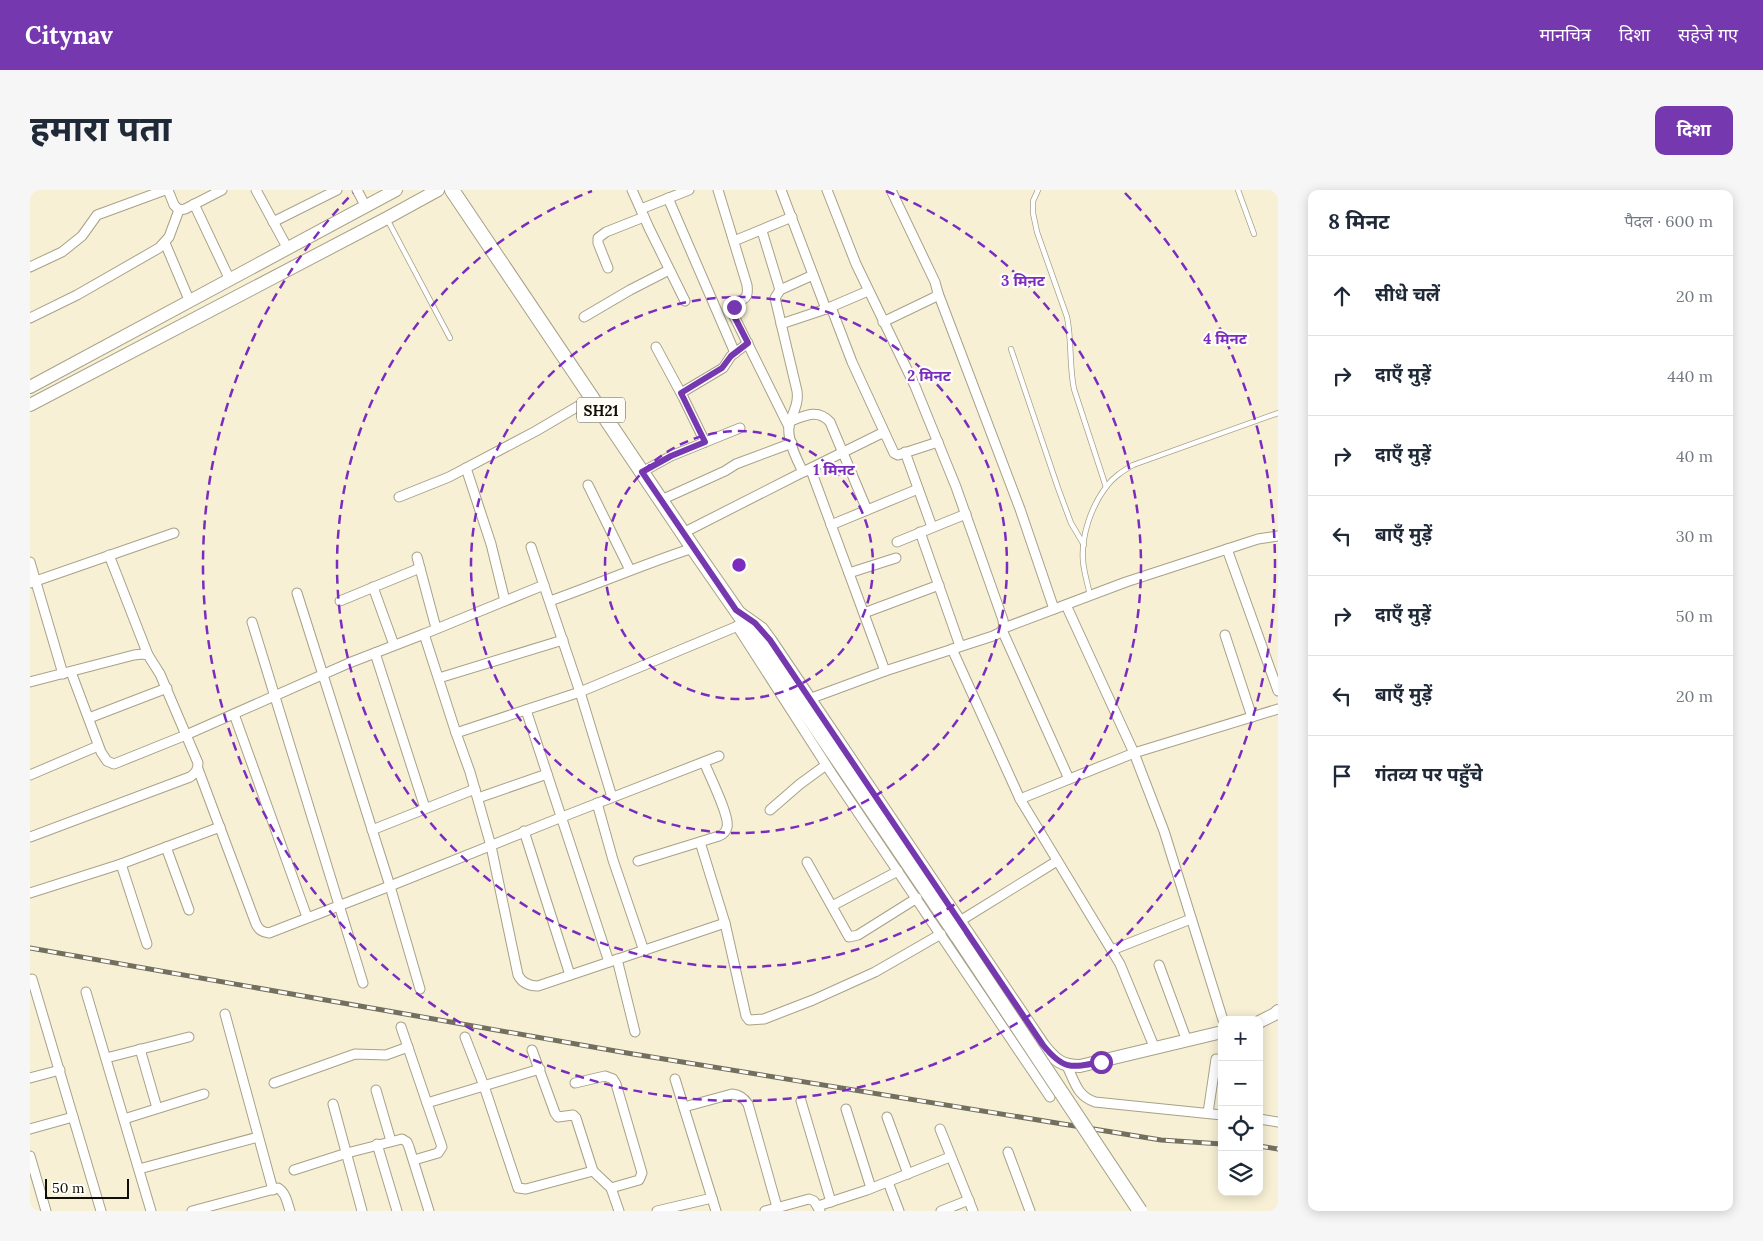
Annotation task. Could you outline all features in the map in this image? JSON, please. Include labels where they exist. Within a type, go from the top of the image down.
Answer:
[{"type":"main road","name":"SH21","points":[[452,190],[736,610],[744,626],[938,908],[1140,1211]]},
{"type":"street","points":[[30,267],[62,252],[82,236],[97,215],[164,190]]},
{"type":"street","points":[[168,190],[174,205],[179,210]]},
{"type":"street","points":[[179,210],[185,209],[222,190]]},
{"type":"street","points":[[256,190],[288,249]]},
{"type":"street","points":[[273,222],[337,190]]},
{"type":"street","points":[[357,190],[366,208]]},
{"type":"street","points":[[30,387],[366,208],[396,190]]},
{"type":"street","points":[[30,405],[438,190]]},
{"type":"street","points":[[632,190],[685,301]]},
{"type":"street","points":[[608,268],[598,242],[601,234],[668,198],[689,190]]},
{"type":"street","points":[[718,190],[747,285],[748,294],[746,298],[734,307],[733,314],[790,424],[792,443],[805,471],[812,473],[885,671]]},
{"type":"street","points":[[781,190],[813,275],[894,453],[898,454],[938,442]]},
{"type":"street","points":[[828,190],[856,264],[914,386],[938,442],[966,514],[1003,620],[1003,629],[1069,779]]},
{"type":"street","points":[[891,190],[935,282],[1016,500],[1054,609]]},
{"type":"street","points":[[668,198],[734,353]]},
{"type":"street","points":[[194,204],[230,280]]},
{"type":"street","points":[[30,318],[77,295],[159,248],[165,243],[173,229],[179,210]]},
{"type":"street","points":[[734,241],[792,217]]},
{"type":"street","points":[[762,231],[780,290]]},
{"type":"street","points":[[165,243],[190,302]]},
{"type":"street","points":[[584,317],[669,270]]},
{"type":"street","points":[[790,424],[798,400],[797,391],[775,298],[780,290],[813,275]]},
{"type":"street","points":[[781,324],[828,308],[868,291]]},
{"type":"street","points":[[883,322],[935,297],[938,293]]},
{"type":"street","points":[[681,393],[722,368],[734,353],[748,343]]},
{"type":"street","points":[[656,348],[705,442]]},
{"type":"street","points":[[399,497],[466,468],[536,431],[592,398]]},
{"type":"street","points":[[790,424],[813,413],[826,418],[830,422],[867,510]]},
{"type":"street","points":[[642,472],[671,456],[740,428]]},
{"type":"street","points":[[683,533],[843,452],[880,434],[884,434]]},
{"type":"street","points":[[661,500],[725,471],[736,464],[792,443]]},
{"type":"street","points":[[905,452],[932,527]]},
{"type":"street","points":[[466,468],[491,544],[505,601]]},
{"type":"street","points":[[588,485],[630,570]]},
{"type":"street","points":[[831,525],[918,489]]},
{"type":"street","points":[[897,542],[966,514]]},
{"type":"street","points":[[920,532],[939,585],[956,648],[1020,799],[1112,950],[1133,993],[1155,1048]]},
{"type":"street","points":[[32,583],[174,533]]},
{"type":"street","points":[[809,699],[885,671],[993,636],[1003,629],[1090,596],[1258,539],[1278,536]]},
{"type":"street","points":[[531,547],[580,692],[612,797]]},
{"type":"street","points":[[550,601],[693,548]]},
{"type":"street","points":[[1227,549],[1278,691]]},
{"type":"street","points":[[109,555],[148,655],[167,688],[198,763],[198,769],[259,930],[263,932],[269,933],[340,906],[612,797],[720,756]]},
{"type":"street","points":[[417,557],[436,628]]},
{"type":"street","points":[[849,573],[896,558]]},
{"type":"street","points":[[30,562],[32,583],[67,673],[89,718],[98,746],[107,761],[114,764],[394,645],[544,585]]},
{"type":"street","points":[[340,601],[420,568]]},
{"type":"street","points":[[864,613],[939,585]]},
{"type":"street","points":[[373,588],[394,645]]},
{"type":"street","points":[[297,593],[390,886],[420,989]]},
{"type":"street","points":[[1066,605],[1134,753],[1164,832],[1222,1016]]},
{"type":"street","points":[[736,610],[762,630],[1054,1059],[1068,1066],[1094,1064],[1218,1033]]},
{"type":"street","points":[[252,622],[363,983]]},
{"type":"street","points":[[456,733],[580,692],[744,626],[826,765],[1050,1097]]},
{"type":"street","points":[[424,634],[476,793],[491,846],[513,955],[520,979],[530,986],[538,986],[725,923]]},
{"type":"street","points":[[1225,635],[1252,717]]},
{"type":"street","points":[[439,678],[563,640]]},
{"type":"street","points":[[375,653],[425,808]]},
{"type":"street","points":[[30,682],[134,655],[148,655]]},
{"type":"street","points":[[89,718],[167,688]]},
{"type":"street","points":[[1020,799],[1134,753],[1278,709]]},
{"type":"street","points":[[526,710],[613,961],[635,1032]]},
{"type":"street","points":[[234,714],[308,917]]},
{"type":"street","points":[[30,775],[98,746]]},
{"type":"street","points":[[638,861],[724,834],[728,825],[727,817],[704,762]]},
{"type":"street","points":[[770,810],[826,765]]},
{"type":"street","points":[[30,837],[190,777],[198,769]]},
{"type":"street","points":[[372,830],[425,808],[548,774]]},
{"type":"street","points":[[597,803],[613,860],[644,950]]},
{"type":"street","points":[[30,893],[121,864],[220,827]]},
{"type":"street","points":[[524,832],[570,975]]},
{"type":"street","points":[[700,842],[725,923],[746,1016],[749,1020],[764,1019],[813,1000],[875,972],[941,934]]},
{"type":"street","points":[[166,847],[189,910]]},
{"type":"street","points":[[807,862],[849,937],[917,898]]},
{"type":"street","points":[[960,921],[1057,862]]},
{"type":"street","points":[[121,864],[148,944]]},
{"type":"street","points":[[832,906],[898,871]]},
{"type":"street","points":[[1112,950],[1191,918]]},
{"type":"street","points":[[1159,965],[1187,1041]]},
{"type":"street","points":[[32,979],[100,1211]]},
{"type":"street","points":[[86,992],[151,1211]]},
{"type":"street","points":[[1263,1020],[1278,1011]]},
{"type":"street","points":[[225,1014],[273,1190]]},
{"type":"street","points":[[401,1027],[442,1147],[438,1153],[414,1160]]},
{"type":"street","points":[[465,1036],[518,1188],[526,1190],[593,1170]]},
{"type":"street","points":[[106,1058],[189,1037]]},
{"type":"street","points":[[274,1084],[355,1054],[386,1055],[408,1047]]},
{"type":"street","points":[[140,1050],[157,1108]]},
{"type":"street","points":[[532,1050],[554,1113],[558,1117],[573,1115],[576,1118],[593,1170],[611,1188],[619,1211]]},
{"type":"street","points":[[1208,1113],[1216,1059]]},
{"type":"street","points":[[1068,1066],[1081,1095],[1095,1102],[1218,1114]]},
{"type":"street","points":[[428,1103],[540,1069]]},
{"type":"street","points":[[30,1078],[60,1070]]},
{"type":"street","points":[[575,1083],[605,1076],[613,1079],[616,1084],[642,1176],[639,1180],[611,1188]]},
{"type":"street","points":[[675,1079],[716,1211]]},
{"type":"street","points":[[376,1090],[391,1141]]},
{"type":"street","points":[[124,1119],[204,1094]]},
{"type":"street","points":[[684,1107],[732,1094],[739,1095],[745,1099],[778,1208]]},
{"type":"street","points":[[801,1101],[831,1202]]},
{"type":"street","points":[[333,1104],[362,1211]]},
{"type":"street","points":[[846,1109],[871,1188]]},
{"type":"street","points":[[887,1116],[908,1174]]},
{"type":"street","points":[[30,1129],[74,1117]]},
{"type":"street","points":[[1263,1120],[1278,1122]]},
{"type":"street","points":[[940,1129],[973,1211]]},
{"type":"street","points":[[139,1169],[258,1137]]},
{"type":"street","points":[[294,1170],[377,1144],[402,1139],[407,1142],[414,1160],[429,1211]]},
{"type":"street","points":[[377,1144],[397,1211]]},
{"type":"street","points":[[1008,1152],[1030,1211]]},
{"type":"street","points":[[30,1156],[46,1211]]},
{"type":"street","points":[[765,1211],[809,1199],[814,1201],[819,1209],[831,1202],[950,1157]]},
{"type":"street","points":[[888,1182],[899,1211]]},
{"type":"street","points":[[192,1211],[278,1188],[283,1191],[290,1211]]},
{"type":"street","points":[[657,1211],[712,1198]]},
{"type":"street","points":[[941,1211],[968,1200]]},
{"type":"lane","points":[[1038,190],[1033,201],[1033,213],[1067,317],[1070,332],[1074,389],[1106,487]]},
{"type":"lane","points":[[1238,190],[1254,234]]},
{"type":"lane","points":[[387,218],[450,338]]},
{"type":"lane","points":[[1011,349],[1071,523],[1084,545]]},
{"type":"lane","points":[[1090,596],[1083,561],[1084,545],[1091,513],[1106,487],[1115,477],[1133,465],[1278,413]]},
{"type":"railway","points":[[30,948],[627,1053],[1161,1140],[1218,1144]]},
{"type":"railway","points":[[1263,1147],[1278,1149]]},
{"type":"route","points":[[734,307],[733,314],[748,343],[734,353],[722,368],[681,393],[705,442],[671,456],[642,472],[736,610],[755,623],[770,640],[1043,1045],[1054,1059],[1068,1066],[1101,1062]]}]
